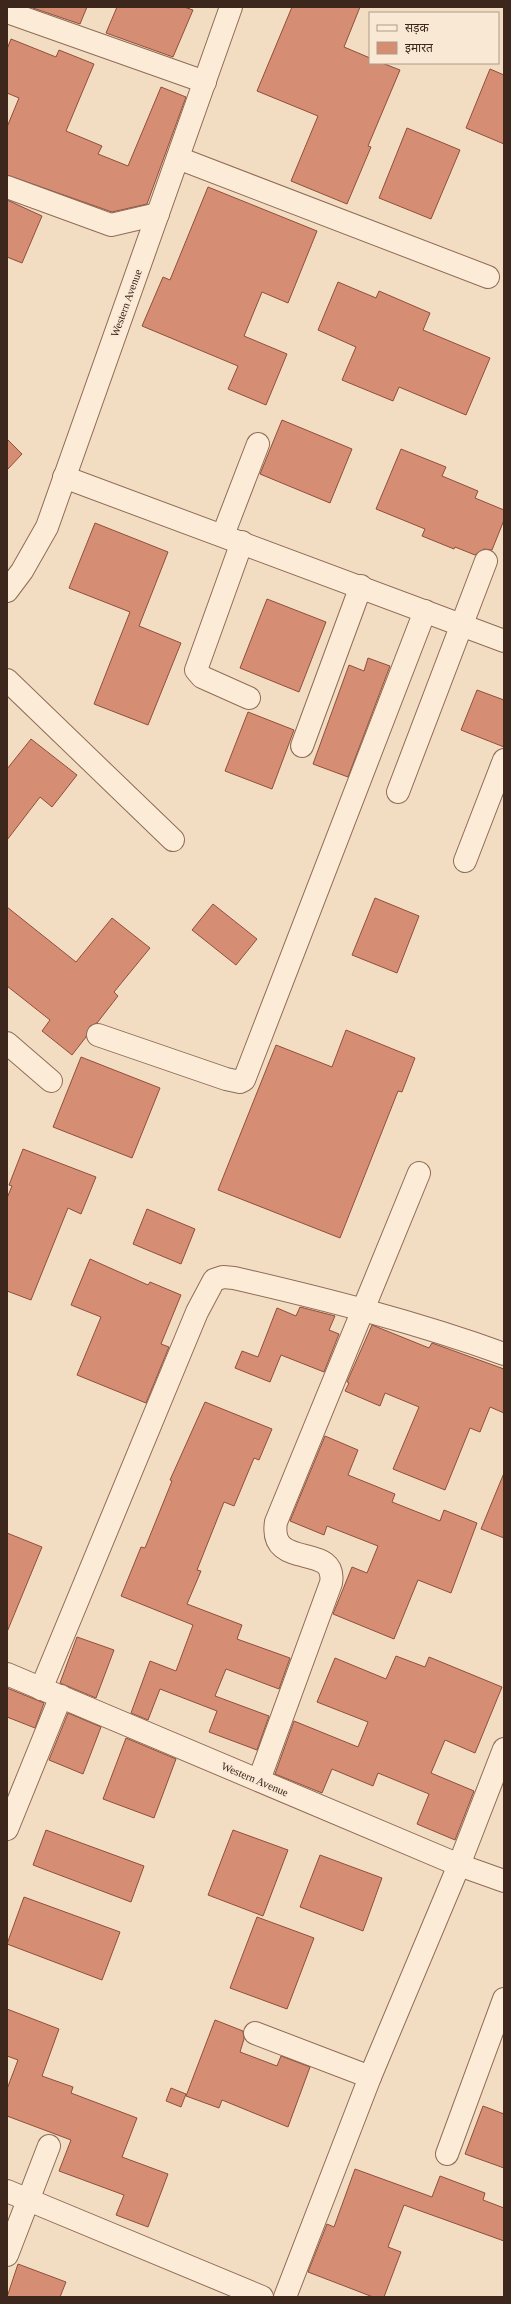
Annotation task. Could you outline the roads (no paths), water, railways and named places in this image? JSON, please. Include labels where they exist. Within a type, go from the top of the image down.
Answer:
[{"type":"street","name":"Western Avenue","points":[[7,591],[22,571],[47,527],[231,7]]},
{"type":"street","points":[[7,12],[205,82]]},
{"type":"street","points":[[178,158],[488,277]]},
{"type":"street","points":[[7,187],[111,225],[158,214]]},
{"type":"street","points":[[249,698],[202,677],[196,670],[258,444]]},
{"type":"street","points":[[64,477],[361,586],[504,641]]},
{"type":"street","points":[[398,792],[486,561]]},
{"type":"street","points":[[302,746],[361,586]]},
{"type":"street","points":[[98,1035],[226,1080],[240,1082],[247,1076],[425,611]]},
{"type":"street","points":[[7,680],[173,840]]},
{"type":"street","points":[[465,861],[504,760]]},
{"type":"street","points":[[7,1043],[51,1081]]},
{"type":"street","points":[[259,1780],[331,1583],[333,1572],[329,1565],[289,1551],[276,1542],[274,1533],[276,1522],[419,1173]]},
{"type":"street","points":[[41,1688],[197,1312],[214,1280],[223,1277],[234,1278],[364,1309],[467,1340],[504,1354]]},
{"type":"street","name":"Western Avenue","points":[[7,1674],[459,1866],[504,1881]]},
{"type":"street","points":[[7,1829],[61,1696]]},
{"type":"street","points":[[285,2297],[370,2077],[459,1866],[504,1749]]},
{"type":"street","points":[[447,2154],[504,1999]]},
{"type":"street","points":[[255,2032],[370,2077]]},
{"type":"street","points":[[7,2255],[49,2146]]},
{"type":"street","points":[[7,2191],[262,2297]]}]
